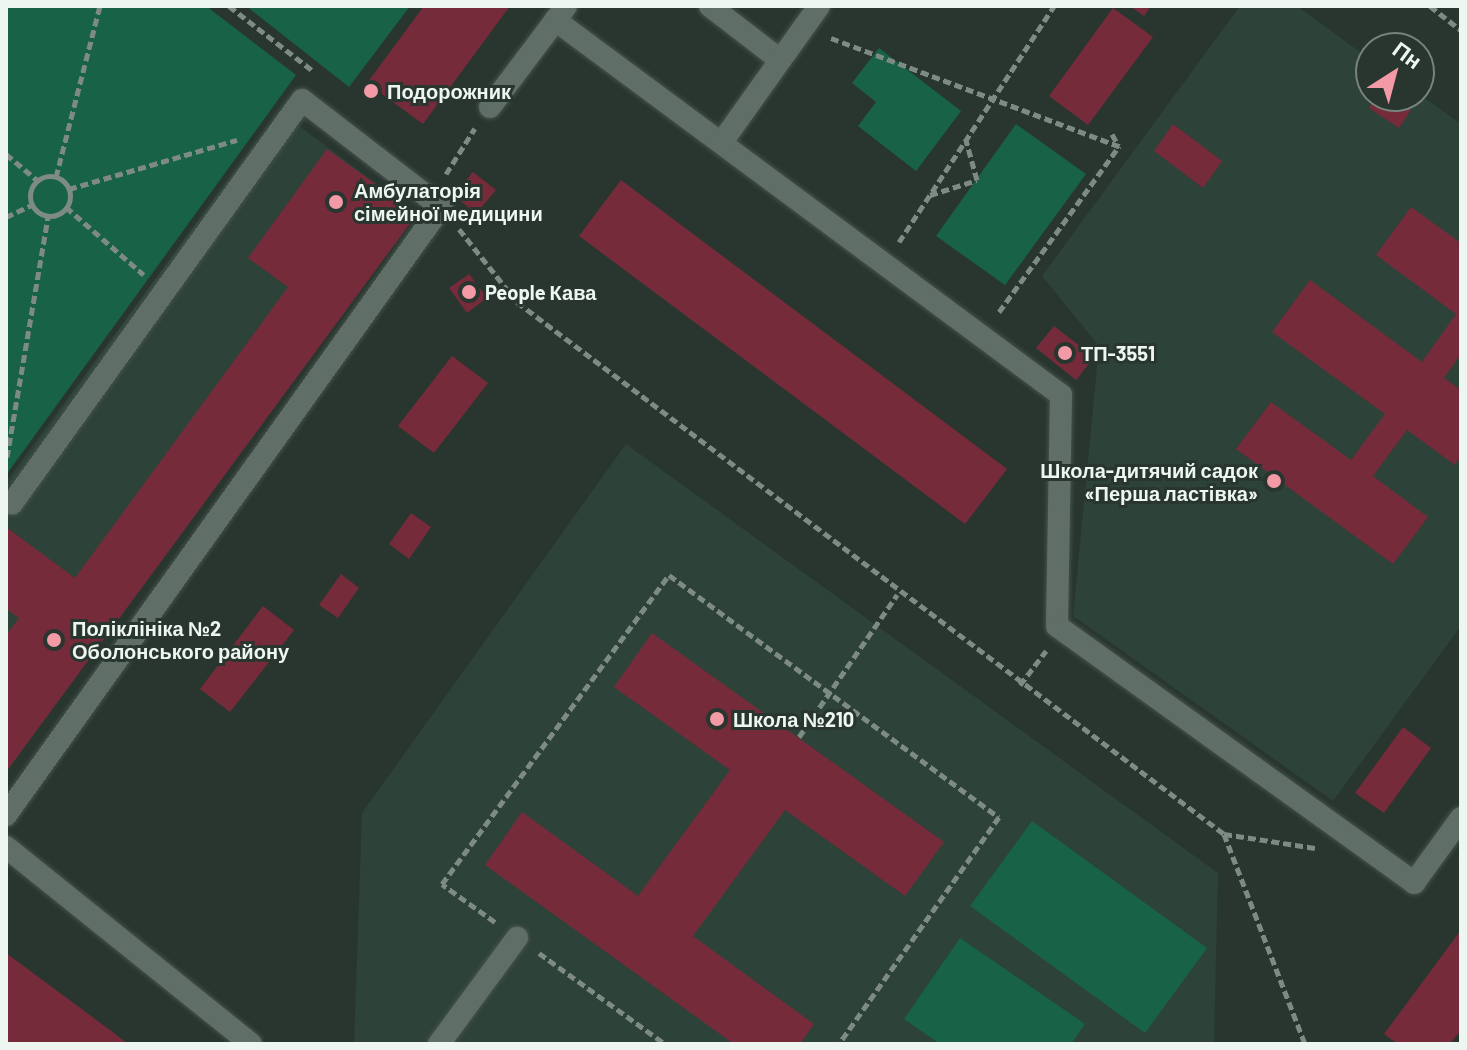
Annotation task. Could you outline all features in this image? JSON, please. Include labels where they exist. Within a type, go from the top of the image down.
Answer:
[{"type":"lane","points":[[710,6],[780,60]]},
{"type":"lane","points":[[722,142],[819,6]]},
{"type":"lane","points":[[490,107],[561,13],[722,142],[1061,395],[1057,626],[1414,883],[1461,818]]},
{"type":"lane","points":[[6,815],[441,207],[302,100],[12,504]]},
{"type":"lane","points":[[6,847],[251,1044]]},
{"type":"lane","points":[[439,1044],[517,938]]},
{"type":"path","points":[[56,177],[100,6]]},
{"type":"path","points":[[229,6],[314,72]]},
{"type":"path","points":[[885,264],[1054,6]]},
{"type":"path","points":[[1430,6],[1461,30]]},
{"type":"path","points":[[804,27],[991,101],[1119,146]]},
{"type":"path","points":[[490,107],[448,165],[441,207],[517,302],[897,595],[1224,834],[1320,849]]},
{"type":"path","points":[[1112,134],[1119,146]]},
{"type":"path","points":[[69,189],[243,138]]},
{"type":"path","points":[[929,195],[977,180],[966,139]]},
{"type":"path","points":[[982,336],[1119,146]]},
{"type":"path","points":[[6,154],[37,180],[56,177]]},
{"type":"path","points":[[56,177],[69,189]]},
{"type":"path","points":[[32,205],[37,180]]},
{"type":"path","points":[[66,207],[69,189]]},
{"type":"path","points":[[32,205],[48,216]]},
{"type":"path","points":[[6,217],[32,205]]},
{"type":"path","points":[[48,216],[66,207]]},
{"type":"path","points":[[66,207],[156,286]]},
{"type":"path","points":[[6,466],[48,216]]},
{"type":"path","points":[[665,1044],[442,884],[669,575],[999,817],[839,1044]]},
{"type":"path","points":[[799,737],[897,595]]},
{"type":"path","points":[[1224,834],[1303,1043]]},
{"type":"shaded area","name":"Школа-дитячий садок «Перша ластівка»","points":[[1240,6],[1297,6],[1355,48],[1355,112],[1435,112],[1435,105],[1461,124],[1461,626],[1333,801],[1073,616],[1099,346],[1042,276]]},
{"type":"shaded area","points":[[279,111],[417,214],[6,772],[6,482]]},
{"type":"shaded area","name":"Школа №210","points":[[626,444],[1218,873],[1214,1044],[354,1044],[362,813]]},
{"type":"green space","points":[[6,6],[206,6],[296,75],[6,475]]},
{"type":"green space","points":[[246,6],[410,6],[349,87]]},
{"type":"green space","points":[[879,48],[961,111],[916,171],[858,126],[876,102],[852,83]]},
{"type":"green space","points":[[1016,124],[1086,174],[1005,285],[936,236]]},
{"type":"green space","points":[[1032,821],[1207,948],[1145,1033],[970,906]]},
{"type":"green space","points":[[960,938],[1085,1024],[1071,1044],[940,1044],[904,1019]]},
{"type":"building","points":[[424,6],[510,6],[423,124],[367,83]]},
{"type":"building","points":[[1130,6],[1151,6],[1144,16]]},
{"type":"building","points":[[1113,8],[1153,37],[1088,125],[1049,96]]},
{"type":"building","points":[[1375,112],[1410,112],[1399,128]]},
{"type":"building","points":[[1173,124],[1222,161],[1203,188],[1154,151]]},
{"type":"building","points":[[327,149],[417,214],[6,772],[6,635],[19,618],[6,609],[6,527],[75,578],[288,287],[248,258]]},
{"type":"building","points":[[473,172],[496,190],[476,214],[454,195]]},
{"type":"building","points":[[621,180],[1007,469],[965,524],[579,236]]},
{"type":"building","points":[[1411,207],[1461,243],[1461,354],[1444,378],[1461,390],[1461,456],[1455,465],[1407,430],[1373,476],[1428,517],[1393,564],[1236,449],[1271,402],[1351,460],[1385,414],[1272,332],[1310,280],[1422,362],[1456,314],[1376,255]]},
{"type":"building","points":[[469,274],[487,298],[467,313],[449,288]]},
{"type":"building","name":"ТП-3551","points":[[1054,326],[1094,357],[1076,380],[1036,348]]},
{"type":"building","points":[[452,356],[488,383],[434,453],[398,426]]},
{"type":"building","points":[[411,513],[431,527],[409,559],[389,544]]},
{"type":"building","points":[[341,574],[359,588],[338,618],[319,605]]},
{"type":"building","points":[[263,606],[294,630],[230,712],[200,689]]},
{"type":"building","points":[[652,633],[944,842],[905,896],[785,810],[693,936],[814,1024],[800,1044],[734,1044],[485,865],[522,812],[638,896],[730,770],[614,687]]},
{"type":"building","points":[[1403,727],[1431,748],[1384,813],[1355,793]]},
{"type":"building","points":[[1461,930],[1461,1030],[1450,1044],[1398,1044],[1384,1034]]},
{"type":"building","points":[[6,953],[110,1030],[128,1044],[6,1044]]},
{"type":"place","name":"Подорожник","points":[[371,91]]},
{"type":"place","name":"Амбулаторія сімейної медицини","points":[[336,202]]},
{"type":"place","name":"People Кава","points":[[469,292]]},
{"type":"place","name":"ТП-3551","points":[[1065,353]]},
{"type":"place","name":"Школа-дитячий садок «Перша ластівка»","points":[[1274,481]]},
{"type":"place","name":"Поліклініка №2 Оболонського району","points":[[54,640]]},
{"type":"place","name":"Школа №210","points":[[717,719]]}]
